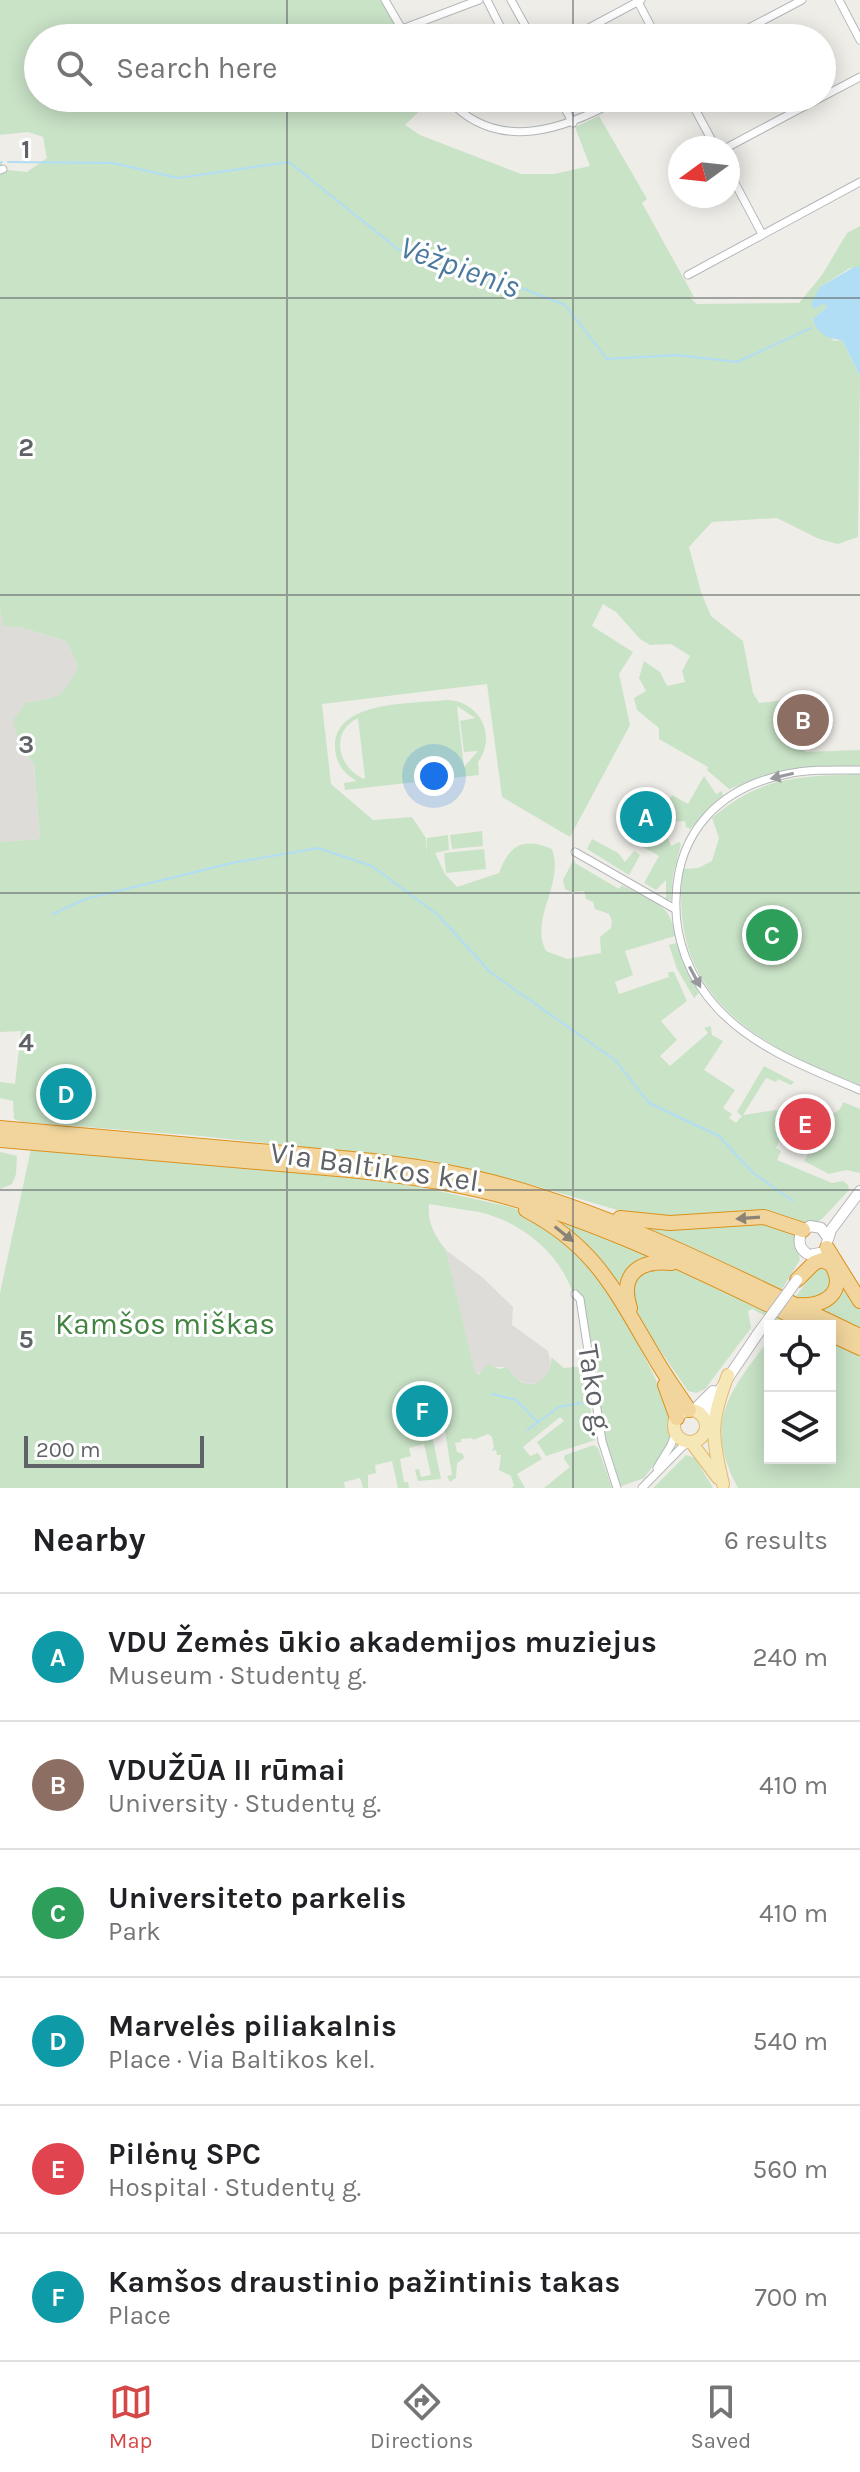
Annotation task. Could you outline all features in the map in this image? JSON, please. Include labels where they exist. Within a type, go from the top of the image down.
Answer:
[{"type":"highway","name":"Via Baltikos kel.","points":[[2,1135],[406,1176],[497,1194],[596,1227],[800,1320]]},
{"type":"highway","name":"Via Baltikos kel.","points":[[2,1135],[352,1159],[418,1167],[491,1182],[599,1216],[860,1336]]},
{"type":"highway","points":[[497,1194],[550,1223],[583,1250],[633,1316],[684,1418]]},
{"type":"highway","points":[[599,1216],[670,1223],[764,1217],[810,1228]]},
{"type":"highway","points":[[824,1247],[860,1301]]},
{"type":"highway","points":[[795,1305],[822,1303],[831,1297],[836,1280],[831,1264],[822,1260],[814,1263],[797,1280]]},
{"type":"highway","points":[[633,1316],[627,1292],[635,1271],[653,1262],[680,1264]]},
{"type":"highway","points":[[836,1337],[860,1348]]},
{"type":"main road","points":[[797,1280],[802,1263],[799,1238],[810,1228],[832,1217],[860,1180]]},
{"type":"main road","points":[[728,1375],[684,1418],[680,1438],[696,1439],[705,1430],[707,1409],[728,1375],[824,1247],[831,1230],[860,1191]]},
{"type":"main road","points":[[810,1228],[825,1231],[824,1247]]},
{"type":"main road","points":[[802,1250],[824,1247]]},
{"type":"main road","points":[[724,1486],[712,1429],[728,1375]]},
{"type":"main road","points":[[684,1418],[704,1420]]},
{"type":"main road","points":[[696,1439],[724,1486]]},
{"type":"street","points":[[385,0],[399,24]]},
{"type":"street","points":[[415,24],[479,0]]},
{"type":"street","points":[[487,0],[499,24]]},
{"type":"street","points":[[511,0],[524,24]]},
{"type":"street","points":[[757,24],[802,0]]},
{"type":"street","points":[[839,0],[860,40]]},
{"type":"street","points":[[596,24],[638,1],[650,24]]},
{"type":"street","points":[[836,89],[860,77]]},
{"type":"street","points":[[463,112],[499,129],[544,131],[573,123],[594,112]]},
{"type":"street","points":[[567,112],[573,123]]},
{"type":"street","points":[[697,112],[710,136]]},
{"type":"street","points":[[740,140],[793,112]]},
{"type":"street","points":[[688,275],[860,182]]},
{"type":"street","points":[[740,193],[762,234]]},
{"type":"street","points":[[860,770],[806,772],[771,778],[730,797],[708,813],[695,828],[683,851],[675,909],[680,939],[692,972],[720,1011],[770,1049],[860,1090]]},
{"type":"street","points":[[575,852],[675,909]]},
{"type":"street","name":"Tako g.","points":[[575,1294],[580,1299],[603,1444],[617,1488]]},
{"type":"street","points":[[650,1480],[684,1418]]},
{"type":"street","points":[[642,1488],[683,1446],[696,1439]]},
{"type":"shaded area","points":[[0,609],[4,626],[23,628],[66,641],[78,666],[70,685],[56,699],[27,702],[20,746],[34,764],[40,839],[0,842]]},
{"type":"shaded area","points":[[446,1250],[482,1277],[513,1307],[512,1325],[548,1351],[551,1364],[548,1374],[539,1383],[526,1384],[507,1367],[493,1367],[475,1374]]},
{"type":"green space","points":[[0,0],[381,0],[394,24],[24,24],[24,112],[418,112],[405,125],[420,135],[521,174],[554,174],[590,166],[575,127],[599,116],[647,199],[642,203],[694,297],[689,297],[697,304],[799,303],[822,275],[847,233],[860,226],[860,267],[850,268],[820,287],[827,307],[813,319],[834,341],[842,340],[860,376],[858,537],[838,544],[819,539],[777,518],[712,522],[689,547],[711,616],[743,641],[753,693],[759,703],[783,700],[787,705],[792,704],[794,737],[804,737],[805,752],[860,750],[860,766],[790,769],[729,789],[707,770],[708,767],[659,739],[659,728],[637,710],[634,698],[646,691],[639,678],[644,661],[660,672],[667,686],[685,682],[682,671],[690,656],[671,644],[650,645],[640,639],[616,612],[603,604],[592,626],[633,652],[619,674],[630,725],[570,837],[502,797],[487,684],[322,704],[331,784],[373,820],[412,817],[426,838],[427,854],[427,838],[448,835],[449,850],[435,853],[445,874],[457,887],[499,873],[507,856],[518,846],[533,844],[552,849],[554,875],[542,926],[546,951],[567,959],[601,953],[600,937],[611,928],[609,914],[595,909],[593,902],[586,899],[584,891],[565,889],[563,880],[574,859],[575,863],[619,889],[622,885],[664,909],[673,924],[675,936],[625,951],[633,975],[615,982],[619,994],[669,977],[668,972],[674,972],[687,1001],[661,1021],[677,1040],[660,1056],[670,1066],[708,1033],[704,1028],[711,1026],[712,1035],[723,1041],[704,1070],[735,1090],[723,1108],[732,1114],[729,1118],[736,1123],[742,1116],[737,1112],[764,1066],[794,1082],[791,1085],[766,1078],[743,1115],[776,1110],[789,1120],[776,1148],[781,1151],[777,1160],[832,1183],[843,1181],[848,1185],[849,1190],[818,1222],[799,1226],[702,1216],[637,1216],[540,1187],[433,1161],[14,1119],[13,1101],[0,1098],[0,1082],[15,1084],[21,1031],[0,1032],[0,842],[40,839],[34,764],[20,746],[13,720],[27,702],[54,697],[64,690],[78,666],[66,641],[23,628],[3,626],[0,609],[0,162],[7,170],[27,172],[47,158],[43,137],[28,132],[0,135]]},
{"type":"green space","points":[[446,700],[467,706],[482,720],[486,740],[478,762],[479,775],[345,790],[344,783],[357,781],[341,767],[335,746],[338,731],[348,720],[378,707]],"holes":[[[457,706],[475,718],[460,721],[464,752],[478,751],[464,767]],[[358,718],[365,778],[364,779],[348,767],[340,750],[343,732]]]},
{"type":"green space","points":[[860,774],[860,1085],[786,1052],[754,1033],[726,1010],[705,983],[689,951],[682,913],[683,869],[698,868],[712,861],[719,838],[712,818],[748,793],[765,786],[799,778]]},
{"type":"green space","points":[[704,776],[716,794],[722,791],[723,796],[690,829],[685,821],[673,822],[660,816],[672,795],[688,804]]},
{"type":"green space","points":[[654,827],[667,836],[671,846],[681,844],[671,899],[666,902],[666,880],[656,890],[644,883],[659,856],[643,847]]},
{"type":"green space","points":[[482,831],[483,846],[452,849],[450,835]]},
{"type":"green space","points":[[592,839],[618,853],[625,862],[634,851],[640,855],[629,875],[587,849]]},
{"type":"green space","points":[[484,849],[486,869],[446,873],[444,853]]},
{"type":"green space","points":[[676,943],[699,993],[694,998],[677,969],[669,945]]},
{"type":"green space","points":[[843,1102],[860,1109],[860,1173],[846,1170],[829,1174],[804,1161],[817,1139],[811,1136],[821,1112],[835,1113]]},
{"type":"green space","name":"Kamšos miškas","points":[[31,1149],[347,1177],[420,1187],[511,1207],[530,1215],[579,1251],[621,1308],[671,1411],[672,1440],[644,1478],[619,1487],[606,1447],[579,1293],[572,1291],[566,1276],[547,1251],[522,1230],[494,1216],[429,1204],[433,1229],[446,1250],[475,1373],[479,1374],[488,1364],[499,1369],[507,1367],[521,1382],[533,1384],[547,1374],[551,1357],[564,1368],[584,1366],[595,1440],[546,1456],[537,1442],[564,1421],[560,1417],[523,1447],[530,1456],[538,1453],[542,1459],[517,1474],[525,1488],[511,1488],[514,1486],[511,1476],[499,1470],[501,1455],[497,1455],[496,1450],[492,1451],[492,1437],[488,1434],[455,1443],[457,1452],[464,1458],[457,1463],[456,1478],[450,1482],[447,1476],[452,1475],[445,1431],[432,1435],[441,1479],[418,1481],[415,1470],[419,1469],[421,1477],[431,1475],[424,1444],[409,1448],[411,1456],[400,1459],[404,1482],[408,1482],[409,1488],[398,1488],[392,1461],[375,1465],[376,1473],[368,1475],[368,1488],[363,1488],[360,1478],[344,1482],[345,1488],[0,1488],[0,1293]]},
{"type":"green space","points":[[0,1152],[17,1156],[12,1184],[0,1189]]},
{"type":"green space","points":[[541,1212],[654,1258],[783,1320],[773,1320],[752,1309],[748,1311],[751,1328],[705,1389],[696,1393],[688,1391],[638,1318]]},
{"type":"green space","points":[[764,1220],[795,1235],[800,1260],[782,1289],[796,1296],[818,1267],[825,1267],[833,1286],[815,1302],[794,1298],[636,1224]]},
{"type":"green space","points":[[840,1274],[860,1307],[860,1329],[816,1309]]},
{"type":"green space","points":[[836,1345],[860,1356],[860,1488],[738,1488],[727,1465],[722,1425],[726,1408],[743,1375],[764,1346],[764,1464],[836,1464]]},
{"type":"green space","points":[[594,1445],[598,1448],[612,1488],[544,1488],[570,1467],[564,1459],[565,1455]]},
{"type":"green space","points":[[686,1455],[695,1458],[713,1488],[653,1488]]},
{"type":"water","points":[[854,267],[860,267],[860,376],[842,340],[824,335],[815,324],[813,319],[827,307],[824,303],[815,309],[811,304],[820,287]]},
{"type":"waterway","name":"Vėžpienis","points":[[8,162],[113,163],[178,178],[289,162],[399,250],[421,249],[565,305],[607,359],[677,355],[737,362],[811,328]]},
{"type":"waterway","points":[[53,914],[85,899],[232,863],[318,848],[372,866],[438,915],[490,972],[615,1060],[649,1103],[719,1136],[752,1172],[793,1201]]},
{"type":"waterway","points":[[492,1394],[516,1400],[538,1422]]},
{"type":"waterway","points":[[527,1430],[559,1407],[581,1403]]},
{"type":"place","name":"VDUŽŪA II rūmai","points":[[803,720]]},
{"type":"place","name":"VDU Žemės ūkio akademijos muziejus","points":[[646,817]]},
{"type":"place","name":"Universiteto parkelis","points":[[772,935]]},
{"type":"place","name":"Marvelės piliakalnis","points":[[66,1094]]},
{"type":"place","name":"Pilėnų SPC","points":[[805,1124]]},
{"type":"place","name":"Kamšos draustinio pažintinis takas","points":[[422,1411]]}]
